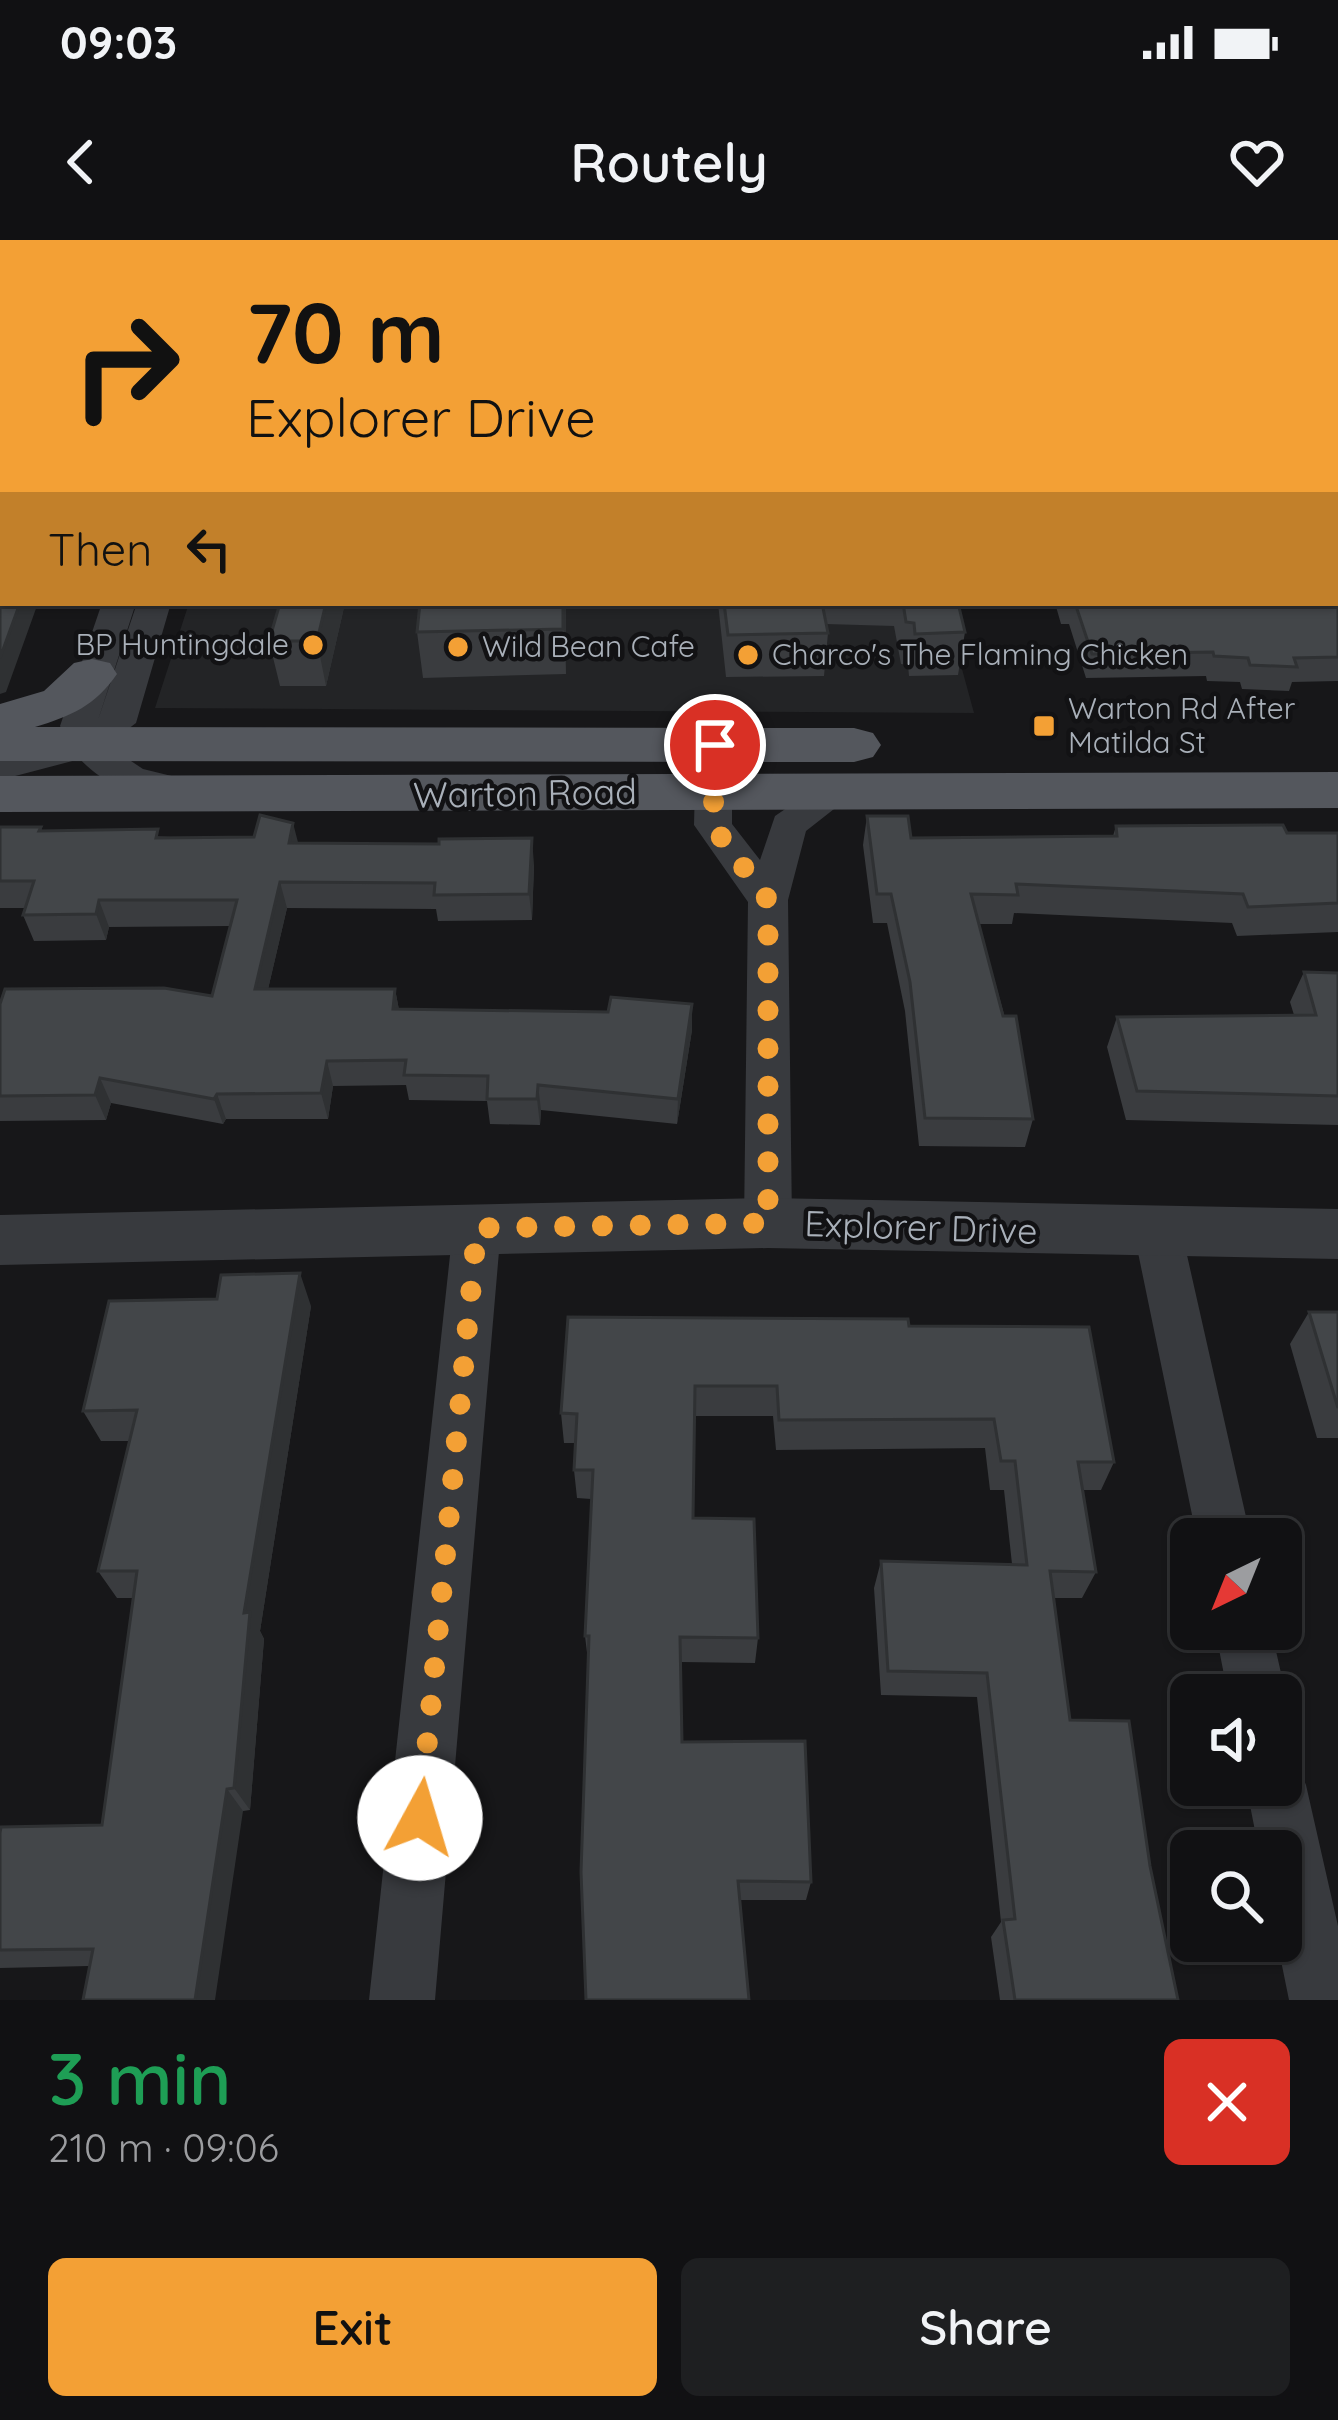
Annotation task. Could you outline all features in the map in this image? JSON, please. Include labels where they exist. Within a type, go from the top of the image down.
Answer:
[{"type":"main road","points":[[0,721],[62,702],[92,674]]},
{"type":"main road","name":"Warton Road","points":[[0,744],[622,768],[907,768],[1338,747]]},
{"type":"main road","name":"Warton Road","points":[[0,794],[196,793],[622,768]]},
{"type":"main road","name":"Warton Road","points":[[714,768],[838,791],[907,768],[1338,790]]},
{"type":"street","points":[[118,606],[78,714],[85,745],[99,762],[125,779],[196,793]]},
{"type":"street","points":[[0,768],[46,761],[85,745],[118,723],[153,606]]},
{"type":"street","points":[[714,768],[713,826],[768,900]]},
{"type":"street","points":[[768,1223],[768,900],[789,825],[838,791]]},
{"type":"street","name":"Explorer Drive","points":[[0,1240],[768,1223],[1338,1234]]},
{"type":"street","points":[[402,2000],[477,1228]]},
{"type":"street","points":[[1159,1233],[1219,1518]]},
{"type":"street","points":[[1280,1806],[1322,2000]]},
{"type":"shaded area","points":[[188,606],[945,606],[974,713],[155,708]]},
{"type":"building","points":[[0,606],[19,606],[0,658]]},
{"type":"building","points":[[279,606],[325,606],[317,641],[269,641]]},
{"type":"building","points":[[420,606],[563,606],[563,629],[417,632]]},
{"type":"building","points":[[724,606],[823,606],[828,633],[728,635]]},
{"type":"building","points":[[903,606],[959,606],[965,632],[915,634],[914,623],[906,622]]},
{"type":"building","points":[[1076,606],[1338,606],[1338,657],[1294,658],[1297,667],[1250,665],[1248,658],[1214,656],[1213,652],[1092,654]]},
{"type":"building","points":[[260,815],[293,823],[289,843],[439,844],[439,839],[532,838],[529,894],[434,895],[435,883],[280,882],[255,989],[395,989],[393,1009],[608,1012],[611,997],[692,1004],[678,1099],[538,1085],[537,1099],[487,1099],[488,1076],[404,1075],[406,1060],[327,1061],[321,1093],[217,1094],[214,1099],[100,1078],[95,1095],[0,1096],[0,1004],[5,989],[164,988],[212,996],[237,900],[99,900],[96,914],[23,915],[34,881],[0,881],[0,827],[158,829],[156,838],[254,837]]},
{"type":"building","points":[[867,816],[908,816],[911,838],[1117,836],[1116,826],[1283,825],[1287,833],[1338,833],[1338,903],[1248,907],[1243,894],[1016,884],[1018,895],[971,894],[1003,1016],[1016,1016],[1033,1119],[925,1118],[910,982],[891,894],[877,894]]},
{"type":"building","points":[[1304,972],[1338,973],[1338,1096],[1137,1091],[1117,1017],[1316,1015]]},
{"type":"building","points":[[300,1273],[244,1613],[250,1612],[234,1788],[227,1789],[195,2000],[83,2000],[93,1949],[0,1950],[0,1833],[1,1827],[102,1825],[137,1571],[98,1571],[137,1410],[83,1411],[109,1301],[217,1299],[221,1275]]},
{"type":"building","points":[[1309,1312],[1338,1312],[1338,1408]]},
{"type":"building","points":[[568,1317],[908,1319],[909,1326],[1089,1327],[1114,1462],[1078,1462],[1096,1572],[1050,1571],[1070,1720],[1129,1721],[1150,1866],[1178,2000],[1015,2000],[1003,1920],[1015,1919],[987,1673],[888,1671],[881,1561],[1027,1565],[1015,1461],[1001,1461],[994,1419],[779,1420],[777,1386],[695,1386],[693,1518],[754,1519],[758,1638],[680,1637],[682,1742],[805,1741],[811,1882],[738,1881],[749,2000],[586,2000],[581,1872],[593,1470],[574,1470],[577,1414],[561,1413]]},
{"type":"place","name":"BP Huntingdale","points":[[313,645]]},
{"type":"place","name":"Wild Bean Cafe","points":[[458,647]]},
{"type":"place","name":"Charco's The Flaming Chicken","points":[[748,655]]},
{"type":"place","name":"Warton Rd After Matilda St","points":[[1044,726]]},
{"type":"route","points":[[420,1818],[477,1228],[768,1223],[768,900],[713,826],[715,745]]}]
